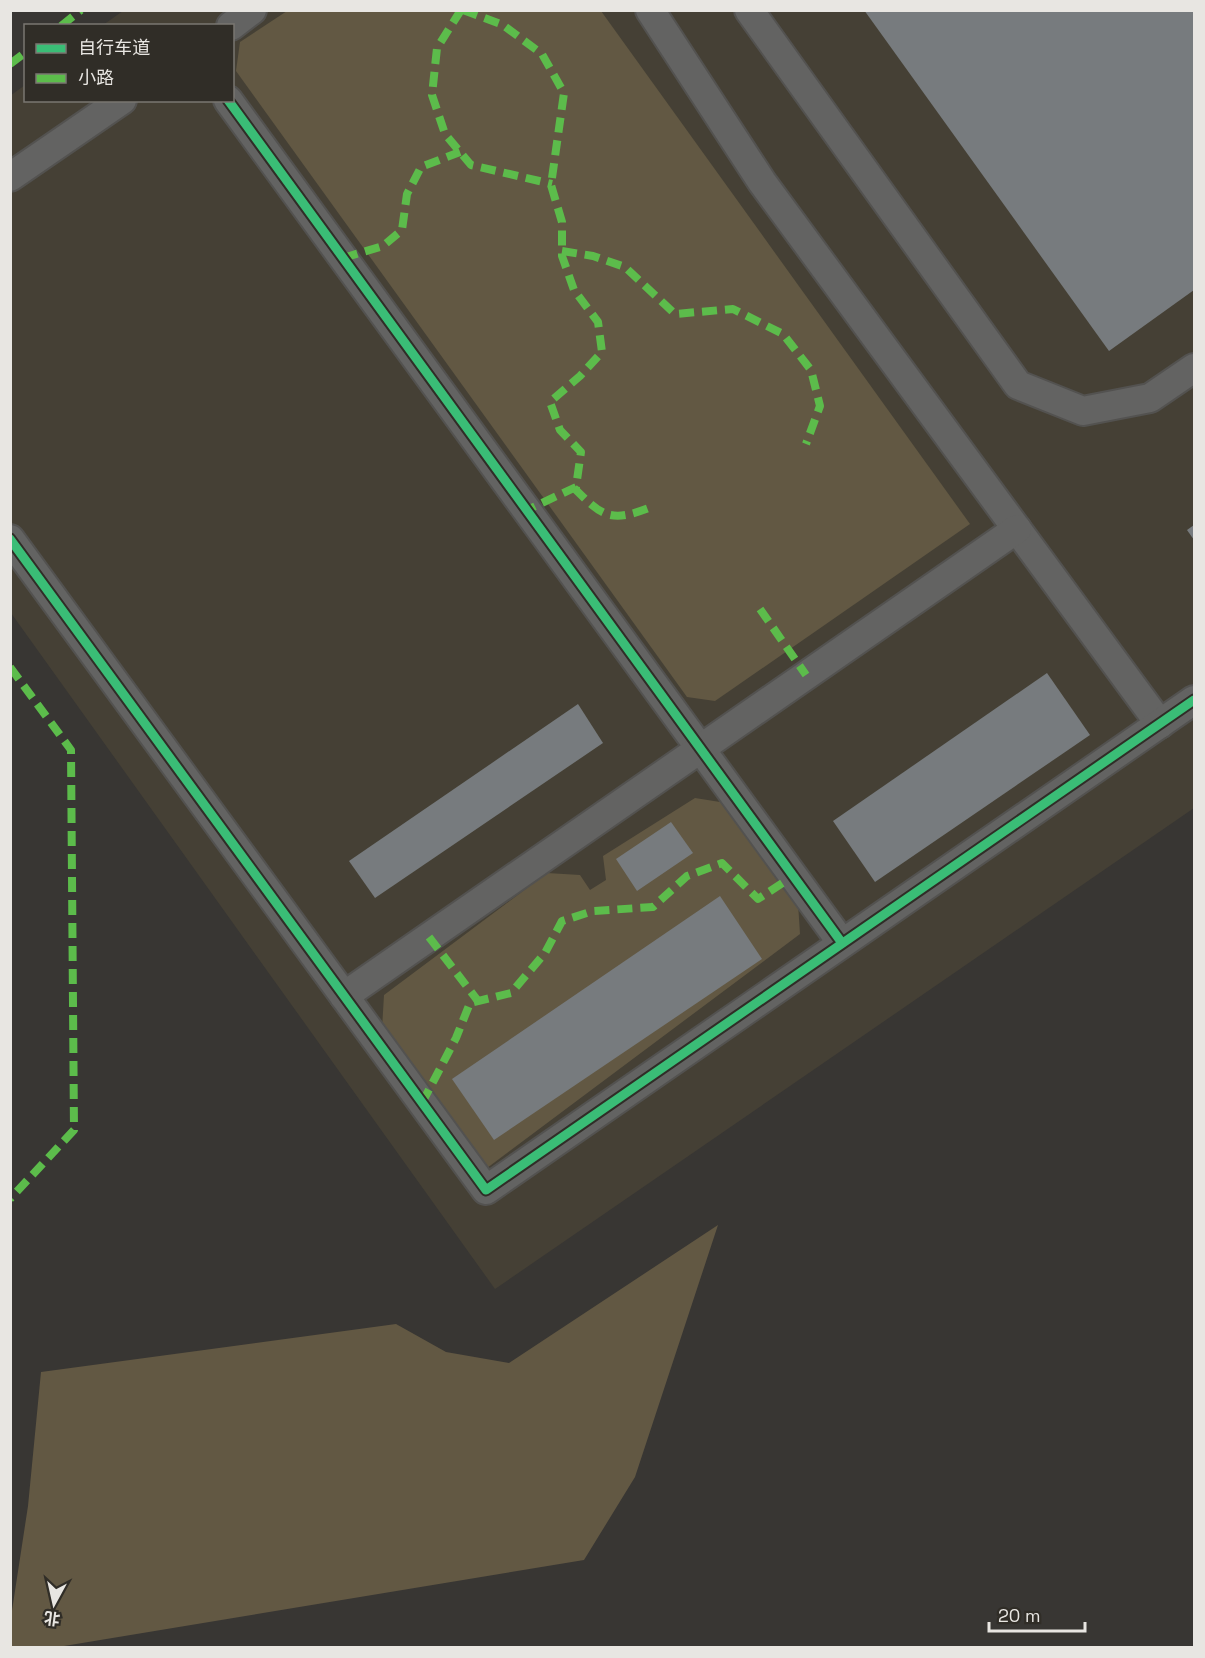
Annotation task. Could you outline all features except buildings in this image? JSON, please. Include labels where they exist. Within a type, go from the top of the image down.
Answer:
[{"type":"street","points":[[234,24],[252,10]]},
{"type":"street","points":[[650,10],[762,182],[1160,724]]},
{"type":"street","points":[[749,10],[1018,385],[1083,411],[1150,398],[1194,368]]},
{"type":"street","points":[[10,177],[119,102]]},
{"type":"street","points":[[229,102],[842,943]]},
{"type":"street","points":[[344,996],[1017,529]]},
{"type":"street","points":[[10,539],[486,1190],[1194,700]]},
{"type":"shaded area","points":[[123,11],[1194,11],[1194,808],[495,1289],[11,613],[10,96],[24,86],[24,102],[234,102],[234,24],[104,24]]},
{"type":"shaded area","points":[[287,11],[601,11],[970,524],[715,701],[687,697],[236,71],[240,42]]},
{"type":"shaded area","points":[[695,798],[720,802],[798,903],[800,934],[487,1168],[382,1029],[384,995],[547,873],[580,875],[590,890],[606,880],[603,856]]},
{"type":"shaded area","points":[[718,1225],[635,1477],[584,1560],[58,1647],[11,1647],[11,1617],[28,1506],[41,1372],[396,1324],[446,1352],[509,1363]]},
{"type":"marked path","points":[[64,24],[81,10]]},
{"type":"marked path","points":[[461,10],[437,48],[432,95],[445,134],[471,165],[552,184]]},
{"type":"marked path","points":[[463,10],[503,25],[542,54],[564,93],[551,185],[562,222],[562,256],[574,290],[598,322],[602,352],[580,376],[550,402],[560,430],[581,452],[576,487],[527,510]]},
{"type":"marked path","points":[[10,64],[24,54]]},
{"type":"marked path","points":[[343,258],[383,246],[402,230],[407,194],[421,167],[460,152]]},
{"type":"marked path","points":[[562,251],[593,256],[625,267],[675,314],[733,309],[783,334],[811,370],[820,406],[806,444]]},
{"type":"marked path","points":[[574,488],[592,505],[607,514],[625,515],[649,508]]},
{"type":"marked path","points":[[760,609],[806,675]]},
{"type":"marked path","points":[[10,667],[71,750],[74,1130],[10,1199]]},
{"type":"marked path","points":[[422,1103],[456,1038],[470,1003],[511,993],[545,953],[562,921],[593,911],[653,907],[687,876],[722,863],[758,899],[793,876]]},
{"type":"marked path","points":[[429,937],[478,1001]]},
{"type":"cycle path","points":[[229,102],[842,943]]},
{"type":"cycle path","points":[[10,539],[486,1190],[1194,700]]}]
